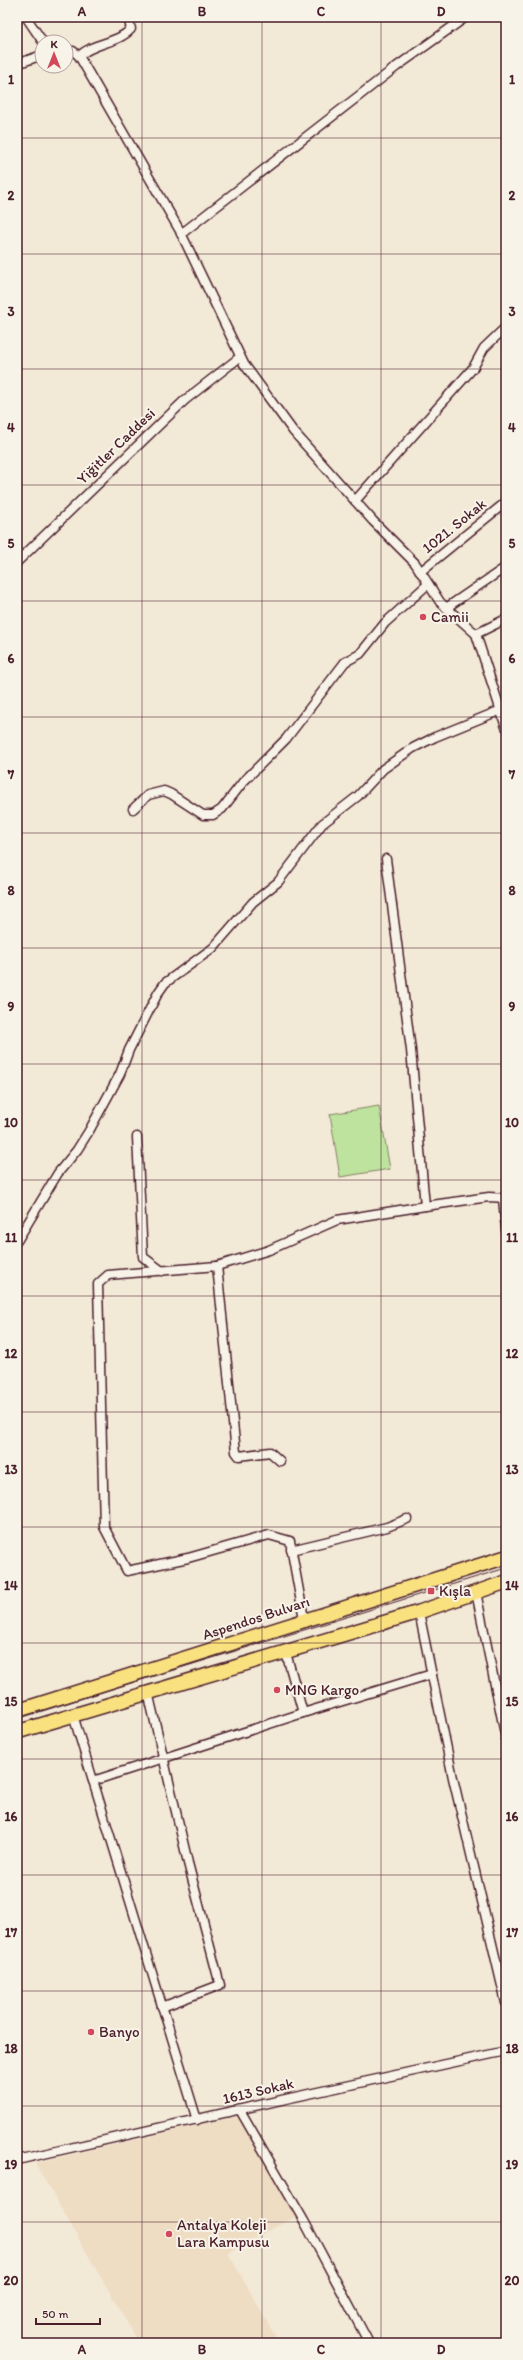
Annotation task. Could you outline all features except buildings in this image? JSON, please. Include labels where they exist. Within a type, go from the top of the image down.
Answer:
[{"type":"main road","name":"Aspendos Bulvarı","points":[[17,1711],[304,1619],[506,1557]]},
{"type":"main road","points":[[17,1732],[148,1692],[286,1653],[419,1612],[506,1582]]},
{"type":"street","points":[[26,17],[38,34]]},
{"type":"street","points":[[79,56],[87,48],[124,36],[131,29],[128,17]]},
{"type":"street","points":[[181,234],[384,76],[466,17]]},
{"type":"street","points":[[74,52],[79,56],[181,234],[240,357],[292,431],[355,501],[414,563],[440,602],[476,634],[503,709],[506,727]]},
{"type":"street","points":[[17,64],[34,58]]},
{"type":"street","points":[[355,501],[473,368],[484,348],[506,327]]},
{"type":"street","name":"Yiğitler Caddesi","points":[[17,562],[185,400],[240,357]]},
{"type":"street","name":"1021. Sokak","points":[[420,572],[506,502]]},
{"type":"street","points":[[446,608],[506,567]]},
{"type":"street","points":[[133,809],[148,795],[164,791],[203,815],[213,815],[222,809],[243,782],[286,738],[345,662],[360,654],[390,617],[428,584]]},
{"type":"street","points":[[476,634],[506,619]]},
{"type":"street","points":[[17,1241],[46,1192],[89,1131],[120,1074],[158,993],[165,983],[213,948],[252,902],[278,882],[322,824],[358,796],[383,769],[413,748],[503,709]]},
{"type":"street","points":[[386,859],[411,1050],[425,1206]]},
{"type":"street","points":[[137,1137],[143,1257],[162,1271]]},
{"type":"street","points":[[304,1619],[290,1541],[269,1535],[188,1558],[127,1571],[104,1527],[98,1284],[108,1276],[217,1266],[269,1250],[337,1220],[425,1206],[504,1198],[506,1230]]},
{"type":"street","points":[[217,1266],[236,1452],[239,1456],[270,1452],[280,1461]]},
{"type":"street","points":[[291,1550],[387,1527],[407,1519]]},
{"type":"street","points":[[476,1592],[506,1739]]},
{"type":"street","points":[[419,1612],[453,1778],[506,2003]]},
{"type":"street","points":[[286,1653],[303,1713]]},
{"type":"street","points":[[93,1781],[164,1760],[303,1713],[432,1674]]},
{"type":"street","points":[[148,1692],[188,1863],[220,1985],[162,2007]]},
{"type":"street","points":[[73,1715],[197,2120]]},
{"type":"street","name":"1613 Sokak","points":[[17,2160],[506,2052]]},
{"type":"street","points":[[240,2110],[304,2221],[369,2343]]},
{"type":"shaded area","name":"Antalya Koleji Lara Kampusu","points":[[239,2116],[298,2215],[228,2253],[279,2343],[139,2343],[35,2163]]},
{"type":"green space","points":[[379,1106],[390,1169],[340,1177],[330,1114]]},
{"type":"tram line","points":[[17,1718],[506,1568]]},
{"type":"place","name":"Camii","points":[[423,617]]},
{"type":"place","name":"Kışla","points":[[431,1591]]},
{"type":"place","name":"MNG Kargo","points":[[277,1690]]},
{"type":"place","name":"Banyo","points":[[91,2032]]},
{"type":"place","name":"Antalya Koleji Lara Kampusu","points":[[169,2234]]}]
